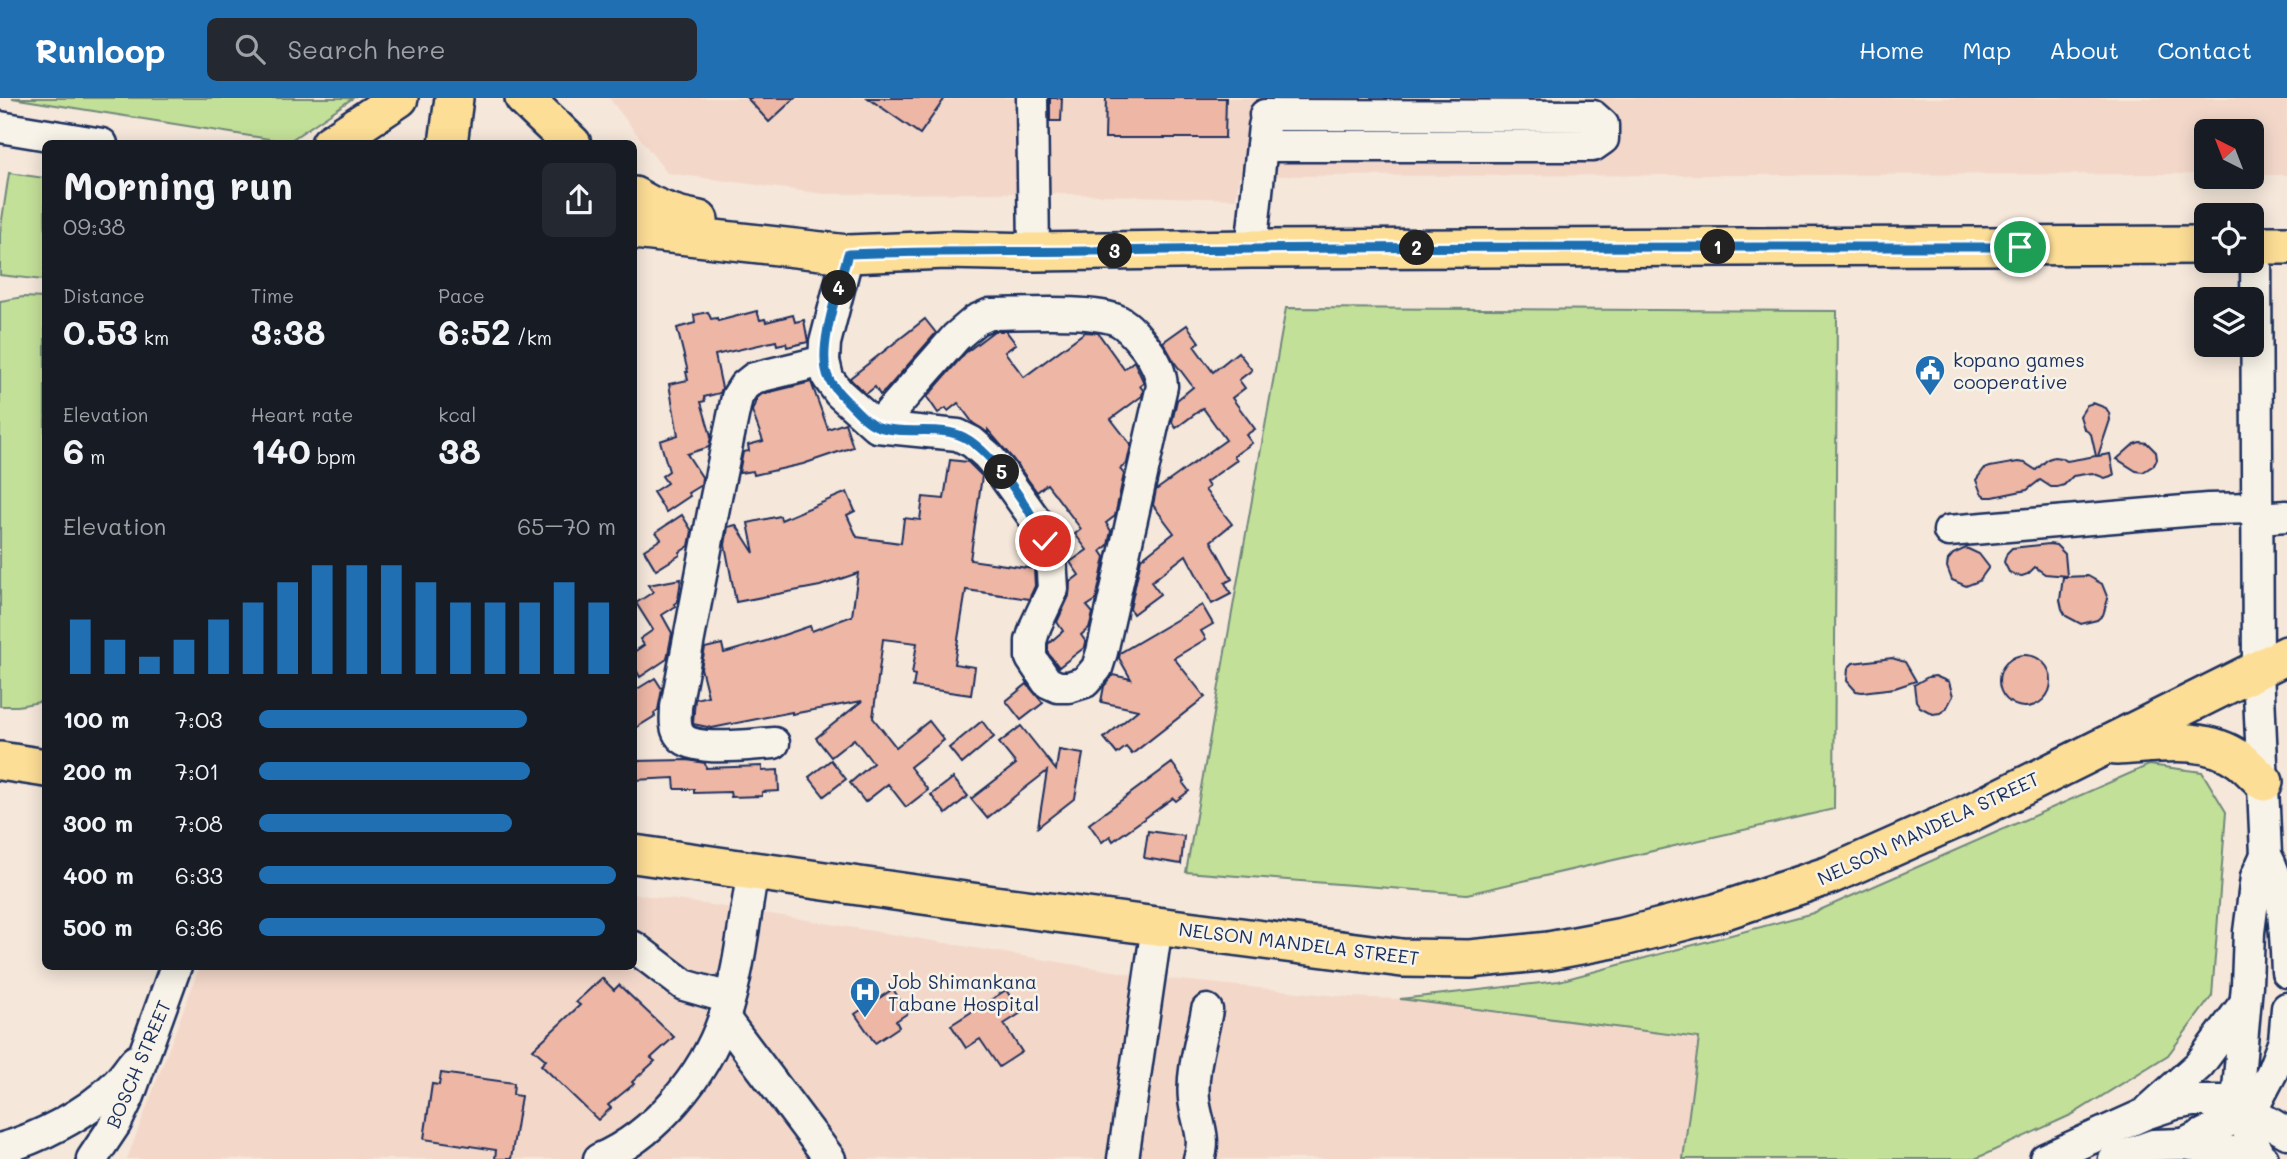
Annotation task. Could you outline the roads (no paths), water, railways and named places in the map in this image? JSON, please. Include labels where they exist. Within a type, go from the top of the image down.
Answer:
[{"type":"main road","points":[[336,140],[399,98]]},
{"type":"main road","points":[[449,140],[454,98]]},
{"type":"main road","points":[[524,98],[568,140]]},
{"type":"main road","points":[[637,198],[680,217],[721,224],[896,236],[946,250]]},
{"type":"main road","points":[[637,230],[848,254],[946,250],[1034,252],[2194,245]]},
{"type":"main road","name":"NELSON MANDELA STREET","points":[[637,854],[1402,958],[1470,959],[1561,948],[1623,936],[1716,913],[1830,875],[1970,813],[2272,663]]},
{"type":"main road","points":[[2101,747],[2187,742],[2216,748],[2239,759],[2264,782]]},
{"type":"main road","points":[[0,761],[42,767]]},
{"type":"street","points":[[1032,98],[1034,252]]},
{"type":"street","points":[[1251,249],[1266,107],[1593,116],[1603,125],[1603,139],[1593,146],[1262,146]]},
{"type":"street","points":[[0,127],[78,140]]},
{"type":"street","points":[[2114,1159],[2162,1151],[2261,1158],[2243,1110],[2249,932],[2256,877],[2266,855],[2264,782],[2272,663],[2257,513],[2265,245]]},
{"type":"street","points":[[848,254],[825,343],[824,360],[828,378],[839,393],[877,427],[958,435],[972,442],[999,469],[1037,522],[1051,557],[1053,589],[1033,633],[1031,658],[1047,681],[1058,687],[1085,682],[1097,668],[1102,652],[1162,386],[1161,373],[1140,340],[1127,326],[1103,315],[990,314],[976,320],[956,337],[877,427]]},
{"type":"street","points":[[774,743],[697,746],[686,742],[675,724],[676,707],[737,397],[744,386],[754,378],[824,360]]},
{"type":"street","points":[[1949,531],[2208,509],[2287,516]]},
{"type":"street","points":[[2266,855],[2276,874],[2284,922],[2287,972]]},
{"type":"street","points":[[599,1159],[629,1142],[676,1100],[715,1041],[727,1008],[753,871]]},
{"type":"street","points":[[1123,1159],[1157,926]]},
{"type":"street","points":[[637,949],[684,985],[727,1008],[830,1159]]},
{"type":"street","name":"BOSCH STREET","points":[[97,1156],[129,1096],[175,970]]},
{"type":"street","points":[[2145,1114],[2199,1065],[2245,1003]]},
{"type":"street","points":[[2162,1151],[2243,1110],[2272,1072],[2286,1047],[2287,1007]]},
{"type":"street","points":[[1199,1159],[1203,1147],[1202,1130],[1194,1097],[1207,1010]]},
{"type":"street","points":[[0,1149],[18,1144],[93,1104],[114,1086],[148,1045]]},
{"type":"street","points":[[2045,1159],[2145,1114],[2193,1101],[2243,1110],[2287,1133]]},
{"type":"place","name":"kopano games cooperative","points":[[1930,397]]},
{"type":"place","name":"Job Shimankana Tabane Hospital","points":[[865,1019]]}]
